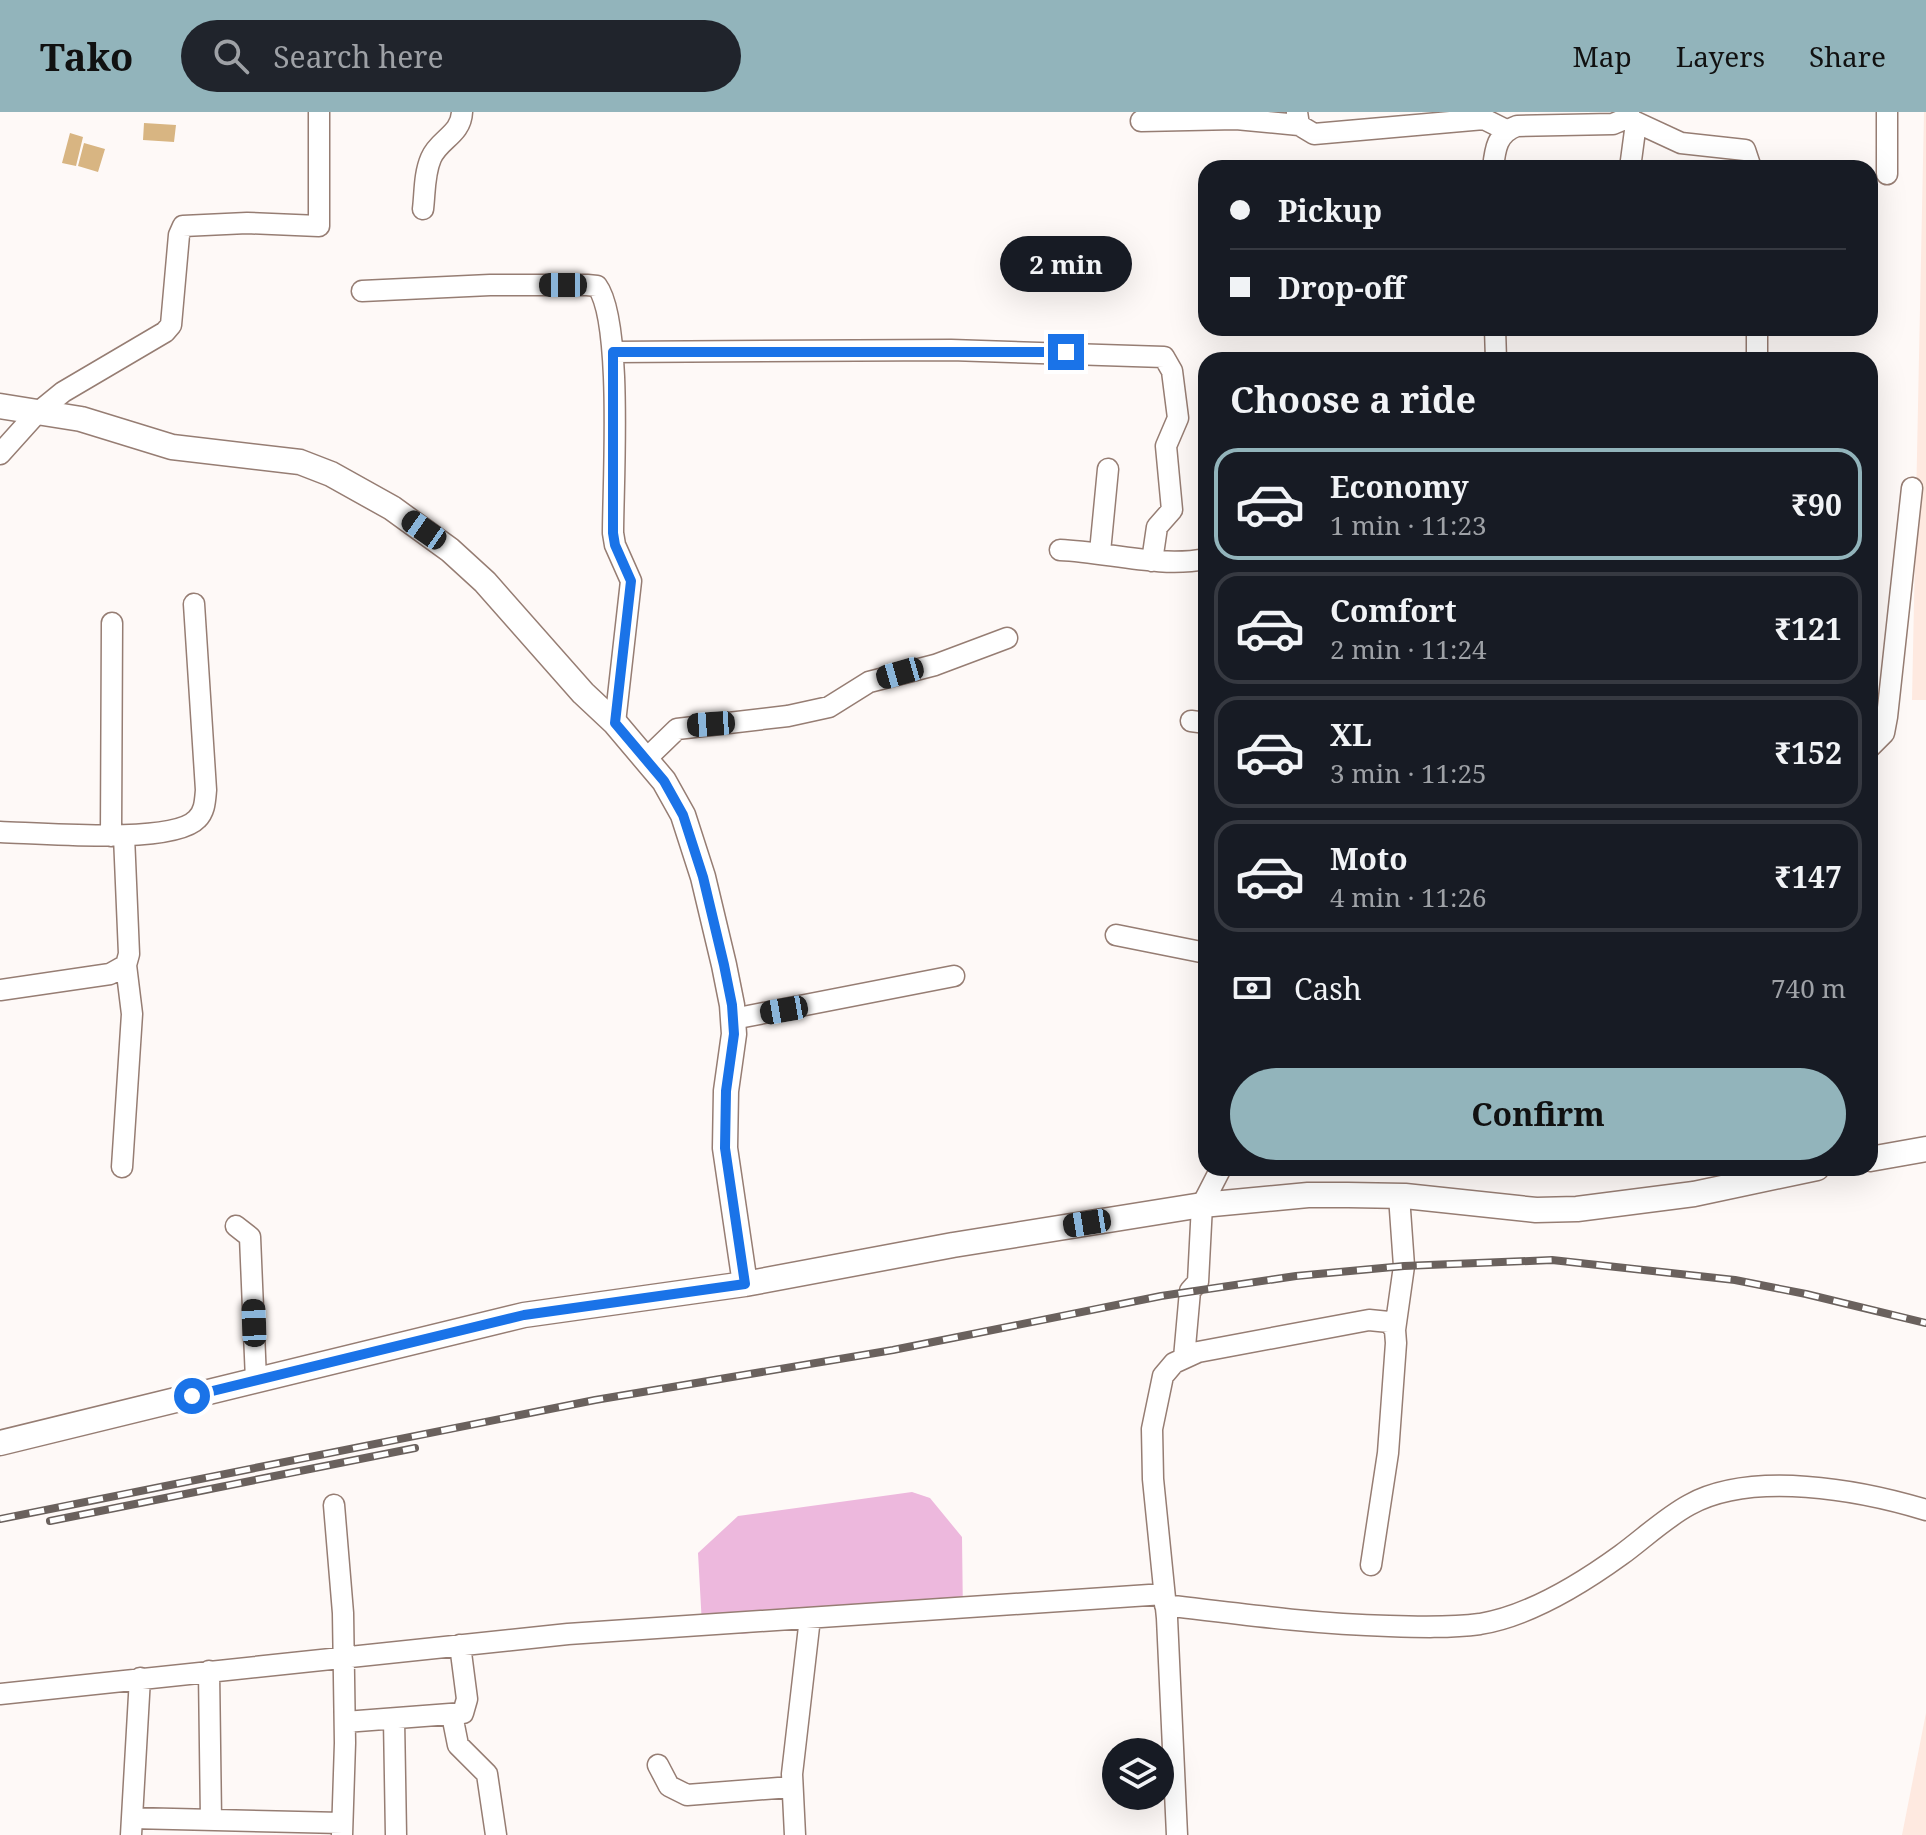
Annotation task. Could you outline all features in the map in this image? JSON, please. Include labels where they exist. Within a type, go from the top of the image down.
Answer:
[{"type":"street","points":[[0,454],[36,414],[63,392],[165,332],[171,325],[179,235],[183,226],[247,223],[319,226],[319,112]]},
{"type":"street","points":[[423,209],[431,158],[437,148],[458,130],[462,112]]},
{"type":"street","points":[[1887,112],[1887,174]]},
{"type":"street","points":[[1141,121],[1236,115],[1298,119],[1314,134],[1484,119],[1506,130]]},
{"type":"street","points":[[1630,160],[1631,118]]},
{"type":"street","points":[[1494,160],[1498,140],[1506,130],[1517,126],[1613,124],[1631,118],[1681,143],[1745,150],[1748,160]]},
{"type":"street","points":[[362,291],[490,285],[597,286],[606,308],[613,352],[613,533],[631,581],[615,723]]},
{"type":"street","points":[[613,352],[951,350],[1164,357],[1172,371],[1178,418],[1166,446],[1172,510],[1157,527],[1152,561]]},
{"type":"street","points":[[0,406],[81,419],[172,447],[300,462],[331,474],[392,508],[450,550],[485,582],[646,759],[664,781],[683,815],[724,965],[733,1019],[724,1120],[729,1188],[745,1284]]},
{"type":"street","points":[[1100,552],[1108,469]]},
{"type":"street","points":[[1878,739],[1884,733],[1887,717],[1912,488]]},
{"type":"street","points":[[1060,550],[1100,552],[1152,561],[1198,559]]},
{"type":"street","points":[[0,832],[117,836],[186,827],[197,820],[204,809],[203,719],[194,604]]},
{"type":"street","points":[[112,623],[117,836],[132,1014],[122,1167]]},
{"type":"street","points":[[646,759],[677,729],[788,716],[829,707],[869,682],[935,665],[1007,638]]},
{"type":"street","points":[[1116,935],[1198,951]]},
{"type":"street","points":[[0,990],[110,974],[126,965]]},
{"type":"street","points":[[733,1019],[954,976]]},
{"type":"street","points":[[1878,1158],[1926,1149]]},
{"type":"street","points":[[1184,1358],[1190,1291],[1198,1282],[1202,1205],[1217,1176]]},
{"type":"street","points":[[0,1443],[524,1315],[745,1284],[953,1245],[1202,1205],[1308,1195],[1399,1196],[1536,1210],[1577,1209],[1694,1194],[1779,1176]]},
{"type":"street","points":[[1371,1565],[1388,1453],[1395,1330],[1404,1266],[1399,1196]]},
{"type":"street","points":[[236,1226],[250,1237],[256,1380]]},
{"type":"street","points":[[1177,1835],[1164,1599],[1153,1479],[1152,1429],[1163,1376],[1184,1358],[1369,1320],[1389,1322],[1395,1330]]},
{"type":"street","points":[[0,1694],[568,1634],[1164,1599],[1326,1624],[1428,1627],[1480,1624],[1512,1615],[1571,1587],[1618,1558],[1687,1505],[1714,1494],[1742,1488],[1851,1490],[1926,1510]]},
{"type":"street","points":[[140,1678],[131,1826],[211,1820],[342,1829],[345,1722],[334,1505]]},
{"type":"street","points":[[793,1835],[791,1787],[810,1618]]},
{"type":"street","points":[[345,1722],[463,1713],[467,1705],[460,1645]]},
{"type":"street","points":[[209,1671],[211,1820]]},
{"type":"street","points":[[452,1715],[458,1745],[487,1774],[496,1835]]},
{"type":"street","points":[[394,1719],[396,1835]]},
{"type":"street","points":[[658,1765],[669,1786],[687,1795],[791,1787]]},
{"type":"shaded area","points":[[1924,112],[1926,700],[1912,700]]},
{"type":"shaded area","points":[[912,1492],[930,1498],[962,1537],[963,1619],[852,1620],[742,1634],[702,1625],[698,1553],[738,1516]]},
{"type":"shaded area","points":[[1926,1713],[1926,1835],[1902,1835]]},
{"type":"building","points":[[144,123],[176,125],[174,142],[143,140]]},
{"type":"building","points":[[70,133],[83,137],[76,166],[62,163]]},
{"type":"building","points":[[84,143],[105,149],[98,172],[78,166]]},
{"type":"railway","points":[[0,1519],[595,1400],[893,1350],[1161,1296],[1296,1276],[1404,1266],[1552,1260],[1735,1280],[1926,1323]]},
{"type":"railway","points":[[50,1521],[415,1448]]},
{"type":"route","points":[[192,1396],[524,1315],[745,1284],[725,1148],[726,1091],[734,1034],[724,965],[703,877],[683,815],[664,781],[615,723],[631,581],[629,571],[618,555],[613,533],[613,352],[1066,352]]}]
